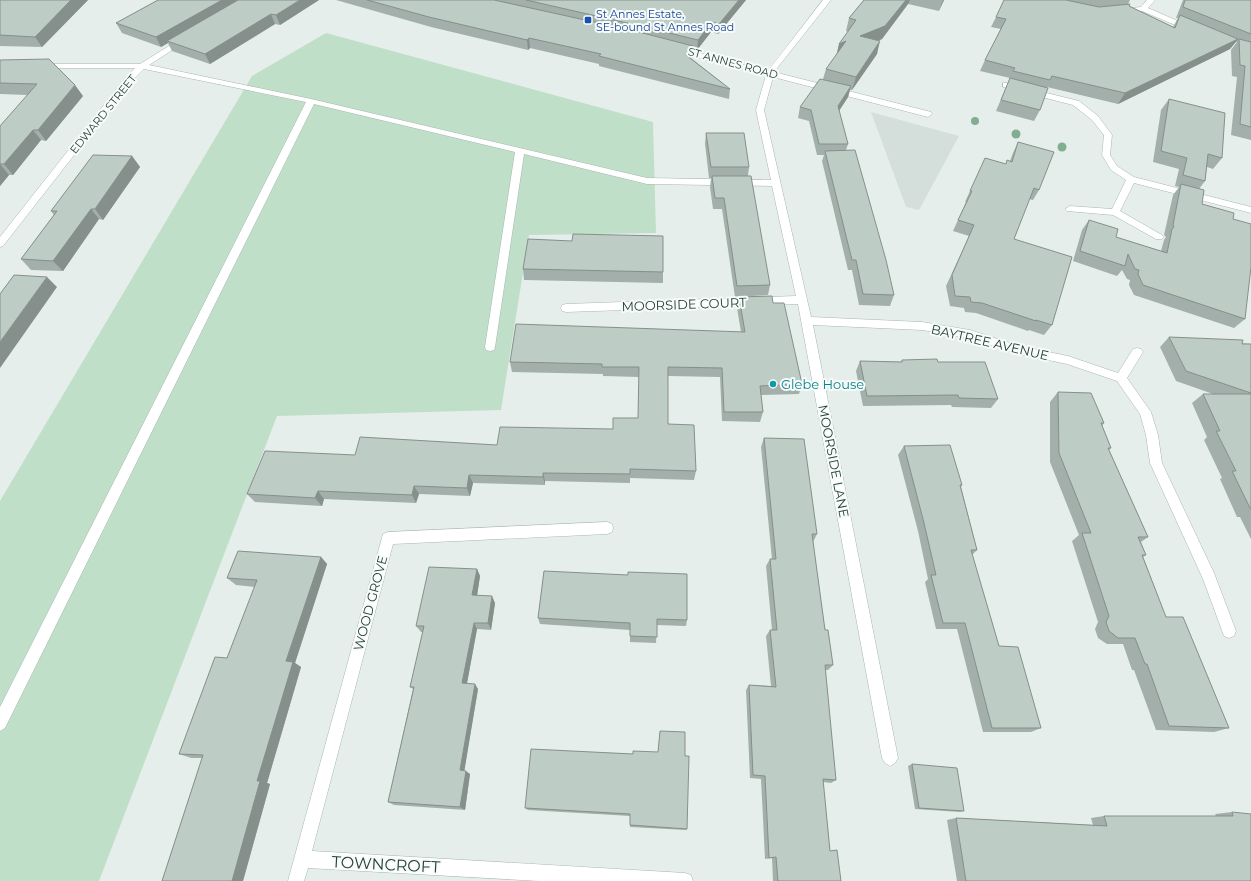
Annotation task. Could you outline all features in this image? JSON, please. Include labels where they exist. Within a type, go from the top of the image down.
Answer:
[{"type":"street","points":[[770,73],[827,0]]},
{"type":"street","points":[[1143,9],[1151,0]]},
{"type":"street","points":[[1115,12],[1143,9],[1195,30]]},
{"type":"street","name":"EDWARD STREET","points":[[0,244],[117,93],[142,66],[171,46],[191,35]]},
{"type":"street","name":"ST ANNES ROAD","points":[[672,47],[869,100],[928,114]]},
{"type":"street","points":[[32,66],[142,66],[311,101],[646,181],[776,183]]},
{"type":"street","name":"MOORSIDE LANE","points":[[770,73],[760,110],[807,321],[890,758]]},
{"type":"street","points":[[1006,85],[1076,103],[1095,118],[1108,135],[1106,155],[1114,168],[1131,179],[1251,210]]},
{"type":"street","points":[[0,722],[311,101]]},
{"type":"street","points":[[490,347],[520,151]]},
{"type":"street","points":[[1115,212],[1131,179]]},
{"type":"street","points":[[1070,209],[1115,212],[1159,237]]},
{"type":"street","name":"MOORSIDE COURT","points":[[566,308],[802,300]]},
{"type":"street","name":"BAYTREE AVENUE","points":[[807,321],[922,326],[970,334],[1019,350],[1068,360],[1121,378]]},
{"type":"street","points":[[1137,352],[1121,378],[1145,412],[1152,435],[1156,463],[1209,578],[1229,631]]},
{"type":"street","name":"WOOD GROVE","points":[[296,881],[388,538],[607,528]]},
{"type":"street","name":"TOWNCROFT","points":[[302,859],[685,881]]},
{"type":"shaded area","points":[[871,112],[959,136],[919,210],[906,207]]},
{"type":"green space","points":[[326,33],[653,122],[656,233],[529,235],[501,410],[277,416],[99,881],[0,881],[0,501],[252,76]]},
{"type":"building","points":[[0,0],[71,0],[35,37],[0,35]]},
{"type":"building","points":[[158,0],[222,0],[156,37],[116,23]]},
{"type":"building","points":[[238,0],[300,0],[276,15],[271,14],[205,54],[167,41]]},
{"type":"building","points":[[367,0],[494,0],[635,31],[693,46],[686,55],[730,89],[599,56],[601,54],[529,38],[527,40],[429,17]]},
{"type":"building","points":[[526,0],[739,0],[719,24],[712,22],[698,40]]},
{"type":"building","points":[[864,0],[906,0],[885,26],[860,36],[880,41],[856,77],[826,69],[846,41],[839,44],[856,20],[849,18]]},
{"type":"building","points":[[1004,0],[1066,0],[1099,7],[1130,4],[1129,6],[1175,28],[1180,15],[1238,39],[1125,93],[1052,76],[1050,80],[1013,71],[1015,68],[985,60],[1006,19],[996,17]]},
{"type":"building","points":[[1185,0],[1251,0],[1251,34],[1183,7]]},
{"type":"building","points":[[1239,39],[1251,42],[1251,127],[1240,124],[1245,66],[1240,65]]},
{"type":"building","points":[[49,59],[75,85],[38,130],[33,130],[4,164],[0,164],[0,126],[37,84],[0,83],[0,60]]},
{"type":"building","points":[[1010,78],[1048,88],[1040,110],[1001,100]]},
{"type":"building","points":[[820,79],[851,86],[838,106],[848,144],[819,144],[811,110],[800,107]]},
{"type":"building","points":[[1169,99],[1225,113],[1222,158],[1208,154],[1205,181],[1183,175],[1187,158],[1161,151]]},
{"type":"building","points":[[706,133],[744,133],[749,167],[711,167]]},
{"type":"building","points":[[1018,142],[1054,152],[1039,190],[1034,188],[1014,239],[1072,257],[1052,325],[982,303],[971,302],[970,297],[955,296],[952,275],[974,225],[958,220],[972,191],[970,191],[985,158],[1006,164],[1007,160],[1012,162]]},
{"type":"building","points":[[855,150],[886,260],[894,295],[863,294],[856,260],[852,260],[825,151]]},
{"type":"building","points":[[93,155],[132,156],[95,209],[91,209],[53,261],[21,259],[57,211],[51,211]]},
{"type":"building","points":[[712,176],[751,176],[770,285],[737,286],[724,198],[715,198]]},
{"type":"building","points":[[1181,184],[1204,190],[1202,204],[1234,213],[1233,219],[1251,224],[1251,267],[1245,319],[1143,285],[1138,274],[1139,270],[1135,269],[1128,254],[1125,266],[1080,251],[1089,220],[1118,229],[1116,237],[1167,253],[1172,229],[1174,227],[1173,225]]},
{"type":"building","points":[[573,234],[663,236],[663,272],[523,269],[528,239],[572,241]]},
{"type":"building","points":[[14,275],[47,277],[0,342],[0,294]]},
{"type":"building","points":[[772,296],[773,303],[784,303],[802,384],[760,386],[763,412],[724,412],[722,368],[668,367],[668,424],[694,425],[696,471],[630,469],[630,474],[543,473],[543,477],[469,475],[467,488],[414,486],[412,495],[318,491],[315,498],[247,494],[265,451],[355,455],[360,437],[497,445],[500,427],[613,429],[613,418],[638,418],[639,367],[602,367],[602,364],[510,362],[516,324],[745,332],[739,297]]},
{"type":"building","points":[[1169,337],[1243,340],[1242,344],[1251,344],[1251,393],[1186,371]]},
{"type":"building","points":[[937,359],[938,362],[985,362],[998,399],[959,398],[958,395],[867,396],[860,361],[902,362],[902,360]]},
{"type":"building","points":[[1058,392],[1091,393],[1104,423],[1101,423],[1111,448],[1108,448],[1148,537],[1138,537],[1146,555],[1142,555],[1166,617],[1183,617],[1229,728],[1169,726],[1147,664],[1145,664],[1135,638],[1118,638],[1109,631],[1106,622],[1109,616],[1082,533],[1091,533],[1059,453]]},
{"type":"building","points":[[1203,394],[1251,394],[1251,509],[1232,471],[1236,471],[1216,431],[1220,431]]},
{"type":"building","points":[[764,438],[804,439],[817,534],[812,534],[825,630],[828,630],[833,665],[825,665],[836,780],[823,779],[830,851],[837,850],[841,881],[778,881],[776,857],[769,858],[765,776],[753,775],[749,685],[776,687],[770,630],[777,630],[770,559],[776,559]]},
{"type":"building","points":[[950,445],[962,485],[960,485],[977,550],[971,550],[999,646],[1018,647],[1041,728],[992,728],[965,623],[943,623],[931,575],[936,575],[904,446]]},
{"type":"building","points":[[238,551],[321,557],[286,661],[293,662],[257,781],[260,781],[232,881],[162,881],[203,755],[179,754],[215,657],[227,658],[257,580],[227,578]]},
{"type":"building","points":[[429,567],[477,569],[472,595],[492,596],[488,623],[474,623],[462,683],[475,684],[460,770],[466,771],[460,807],[388,802],[414,687],[410,687],[424,626],[416,626]]},
{"type":"building","points":[[544,571],[628,575],[628,572],[687,574],[687,620],[657,619],[657,637],[630,636],[630,623],[538,618]]},
{"type":"building","points":[[660,731],[685,732],[685,756],[689,756],[687,829],[630,825],[630,814],[525,808],[531,749],[633,754],[633,751],[658,752]]},
{"type":"building","points":[[912,764],[957,768],[964,811],[919,808]]},
{"type":"building","points":[[1232,812],[1251,814],[1251,881],[966,881],[956,818],[1107,826],[1104,816],[1233,816]]},
{"type":"place","name":"St Annes Estate, SE-bound St Annes Road","points":[[588,20]]},
{"type":"place","name":"Glebe House","points":[[773,384]]}]
